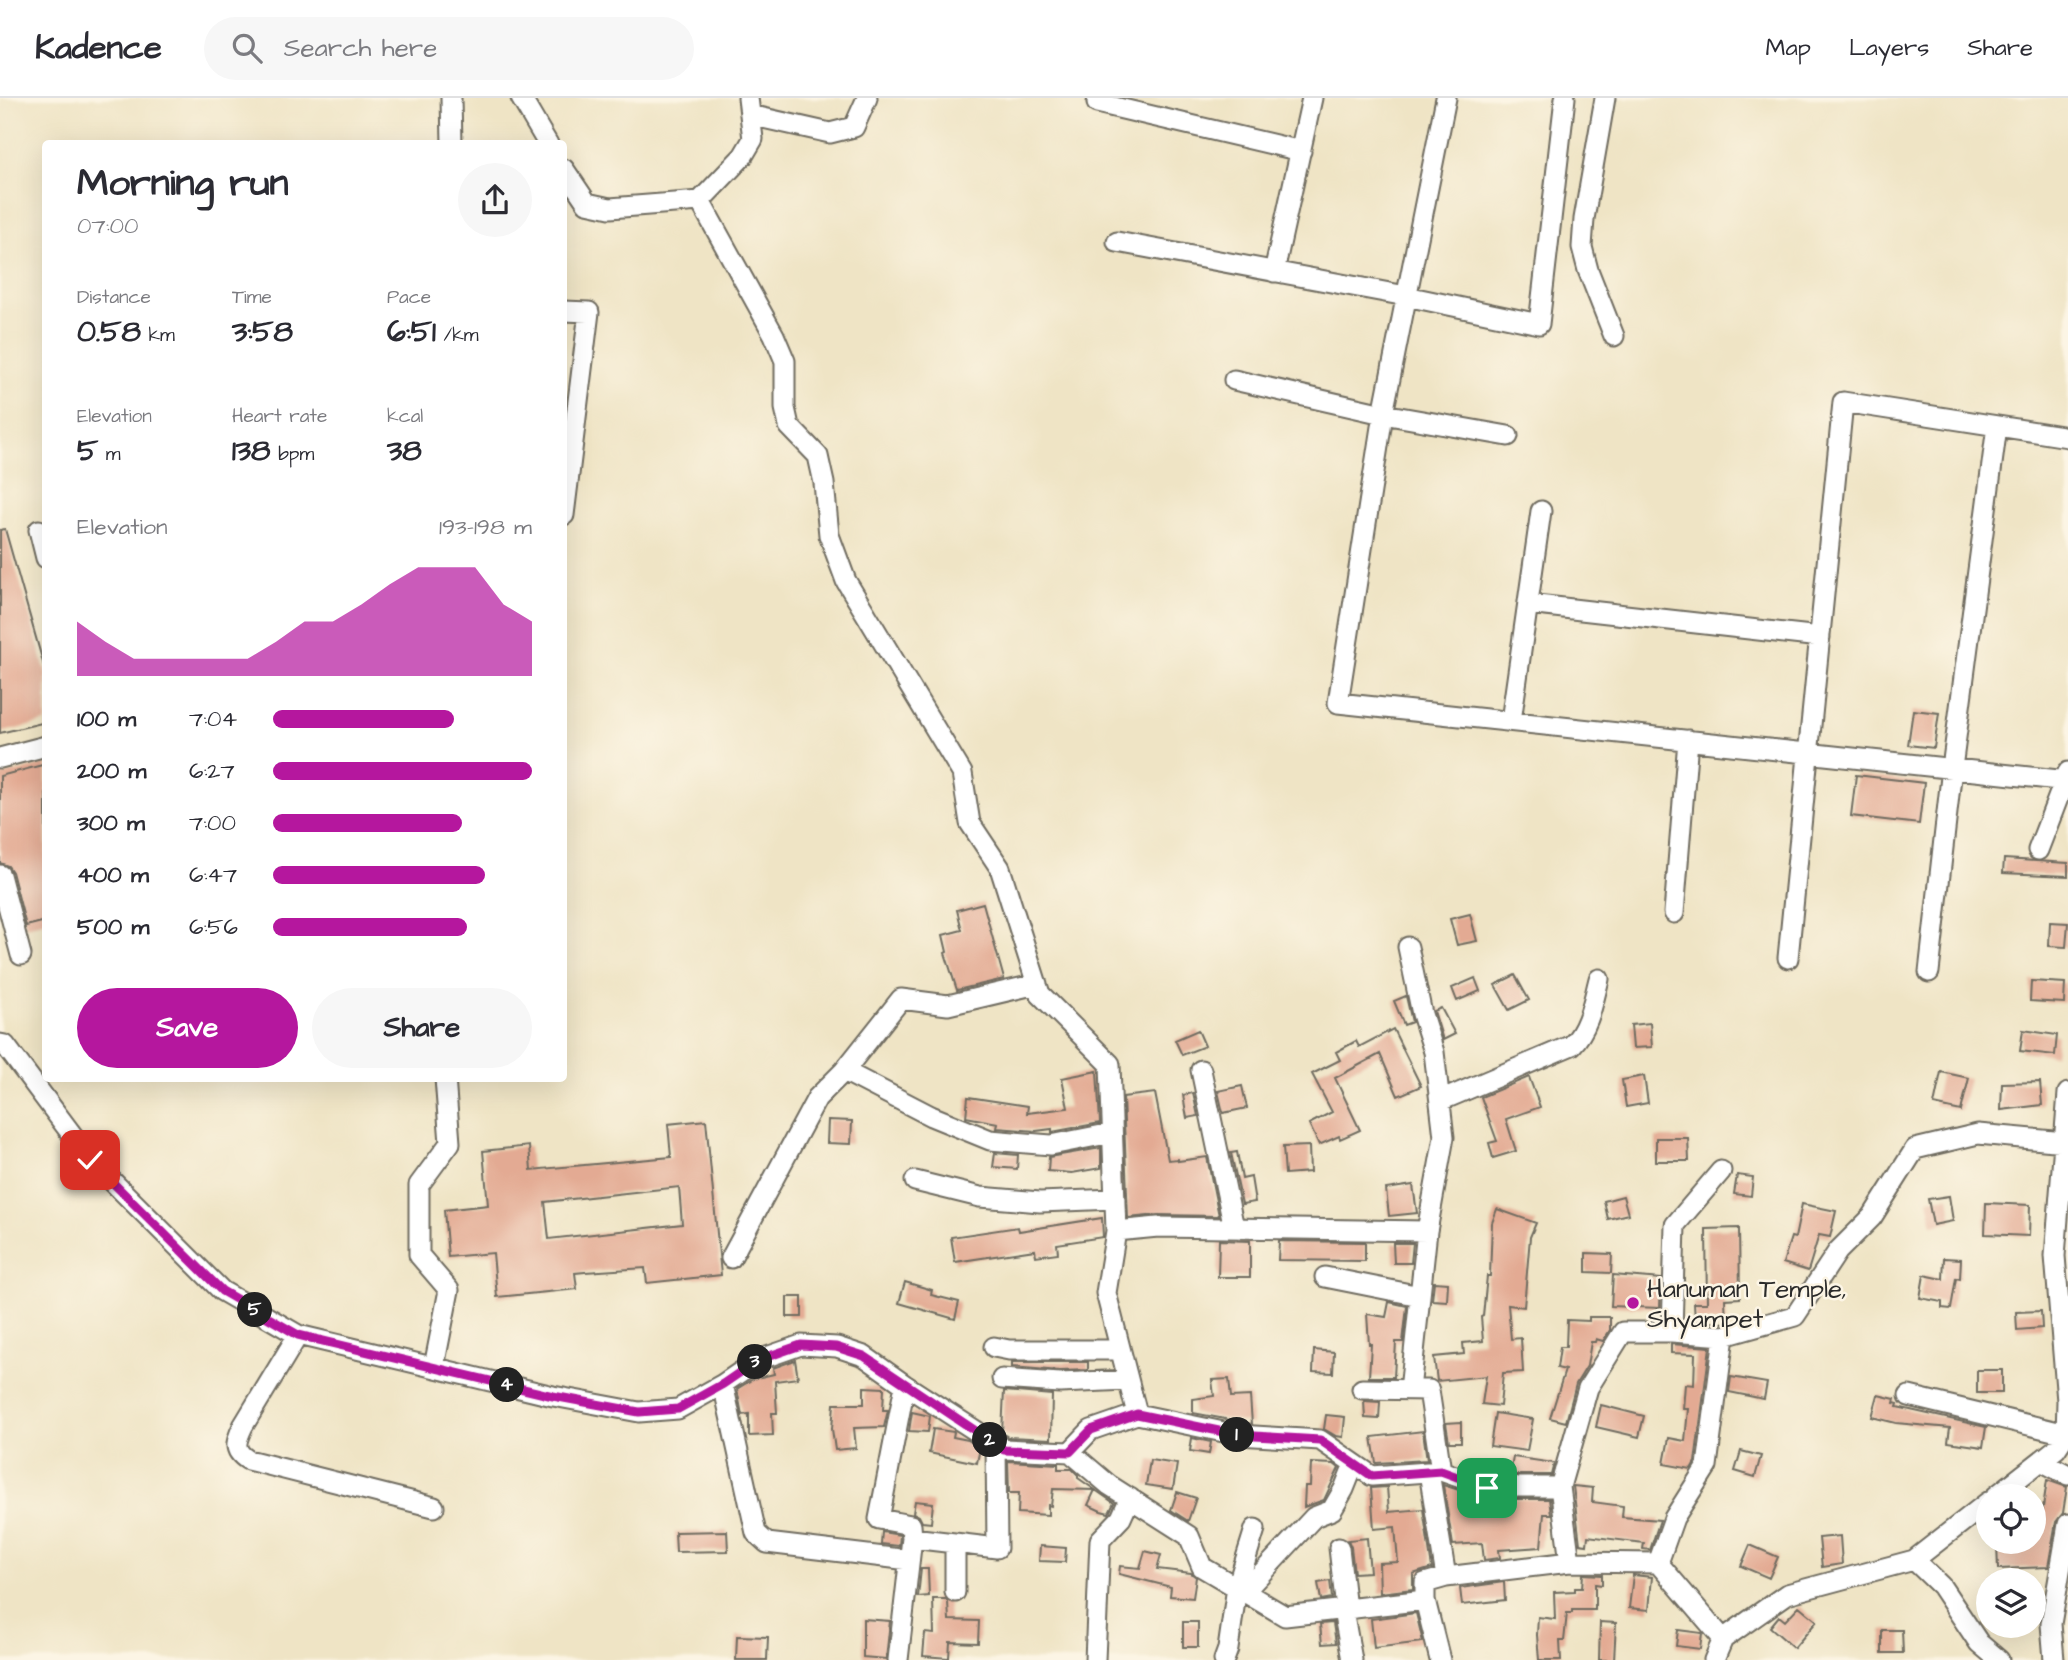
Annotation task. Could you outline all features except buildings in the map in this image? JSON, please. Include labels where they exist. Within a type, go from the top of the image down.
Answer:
[{"type":"street","points":[[451,98],[452,140]]},
{"type":"street","points":[[521,98],[546,140]]},
{"type":"street","points":[[567,173],[587,203],[610,208],[700,201],[743,156],[753,139],[749,106],[830,134],[853,127],[867,98]]},
{"type":"street","points":[[1098,98],[1097,103],[1301,151]]},
{"type":"street","points":[[1274,272],[1312,98]]},
{"type":"street","points":[[1446,98],[1383,414],[1338,703],[2067,778],[2038,850]]},
{"type":"street","points":[[1118,242],[1539,324],[1565,98]]},
{"type":"street","points":[[1605,98],[1584,219],[1582,247],[1588,270],[1614,336]]},
{"type":"street","points":[[700,201],[774,335],[785,361],[785,408],[789,426],[818,456],[824,483],[829,535],[846,581],[962,773],[970,824],[1000,868],[1040,995],[1110,1064],[1116,1231],[1106,1293],[1137,1414]]},
{"type":"street","points":[[567,311],[589,312],[567,491]]},
{"type":"street","points":[[1234,380],[1383,414],[1508,436]]},
{"type":"street","points":[[1788,958],[1843,402],[2068,437]]},
{"type":"street","points":[[1929,972],[1952,768],[1997,426]]},
{"type":"street","points":[[1511,722],[1541,511]]},
{"type":"street","points":[[38,530],[42,544]]},
{"type":"street","points":[[1528,604],[1820,637]]},
{"type":"street","points":[[1674,913],[1688,740]]},
{"type":"street","points":[[0,758],[42,747]]},
{"type":"street","points":[[0,875],[21,955]]},
{"type":"street","points":[[1408,947],[1433,1052],[1444,1137],[1427,1231],[1410,1390]]},
{"type":"street","points":[[1440,1101],[1572,1045],[1586,1026],[1600,979]]},
{"type":"street","points":[[731,1258],[817,1098],[844,1071],[901,999],[948,1005],[1037,984]]},
{"type":"street","points":[[0,1044],[5,1045],[90,1160],[222,1291],[298,1335],[553,1396],[639,1412],[678,1409],[723,1384],[758,1360],[801,1345],[836,1347],[864,1356],[1004,1450],[1070,1452],[1109,1485],[1189,1536],[1202,1567],[1285,1616],[1425,1600]]},
{"type":"street","points":[[1201,1070],[1234,1228]]},
{"type":"street","points":[[844,1071],[931,1116],[990,1140],[1051,1144],[1112,1133]]},
{"type":"street","points":[[434,1367],[449,1290],[419,1255],[419,1185],[450,1143],[445,1082]]},
{"type":"street","points":[[2011,1484],[2056,1448],[2066,1434],[2068,1401],[2055,1256],[2068,1093]]},
{"type":"street","points":[[1570,1562],[1560,1487],[1588,1388],[1623,1332],[1633,1330],[1724,1336],[1795,1316],[1838,1251],[1872,1217],[1915,1149],[1978,1134],[2065,1142]]},
{"type":"street","points":[[1672,1332],[1675,1225],[1721,1171]]},
{"type":"street","points":[[915,1181],[980,1197],[1040,1202],[1115,1199]]},
{"type":"street","points":[[1116,1231],[1157,1227],[1427,1231]]},
{"type":"street","points":[[1325,1278],[1420,1296]]},
{"type":"street","points":[[298,1335],[236,1440],[240,1455],[248,1460],[434,1507]]},
{"type":"street","points":[[1658,1563],[1674,1518],[1707,1466],[1724,1336]]},
{"type":"street","points":[[994,1347],[1009,1350],[1120,1350]]},
{"type":"street","points":[[1002,1380],[1060,1383],[1128,1380]]},
{"type":"street","points":[[723,1384],[756,1533],[767,1543],[909,1560]]},
{"type":"street","points":[[898,1660],[912,1538],[911,1525],[879,1519],[905,1385]]},
{"type":"street","points":[[1362,1389],[1429,1390],[1446,1577]]},
{"type":"street","points":[[1909,1396],[2066,1434]]},
{"type":"street","points":[[1070,1452],[1091,1430],[1137,1414],[1238,1435],[1320,1440],[1372,1476],[1435,1472],[1487,1488],[1560,1487]]},
{"type":"street","points":[[912,1538],[997,1548],[996,1443]]},
{"type":"street","points":[[2041,1461],[2068,1475]]},
{"type":"street","points":[[1240,1590],[1314,1517],[1332,1510],[1354,1464]]},
{"type":"street","points":[[1095,1660],[1100,1540],[1121,1518],[1130,1499]]},
{"type":"street","points":[[1714,1660],[1723,1639],[1787,1594],[1914,1560],[1976,1512]]},
{"type":"street","points":[[2054,1660],[2051,1624],[2068,1524]]},
{"type":"street","points":[[1224,1660],[1255,1529]]},
{"type":"street","points":[[955,1592],[956,1543]]},
{"type":"street","points":[[1339,1548],[1352,1660]]},
{"type":"street","points":[[1914,1560],[1941,1586],[1979,1643],[1999,1660]]},
{"type":"street","points":[[1440,1660],[1425,1600],[1425,1583],[1446,1577],[1570,1562],[1658,1563],[1723,1639]]},
{"type":"place","name":"Hanuman Temple, Shyampet","points":[[1633,1303]]},
{"type":"route","points":[[90,1160],[222,1291],[298,1335],[553,1396],[639,1412],[678,1409],[723,1384],[758,1360],[801,1345],[836,1347],[864,1356],[1004,1450],[1070,1452],[1091,1430],[1137,1414],[1238,1435],[1320,1440],[1372,1476],[1441,1471],[1487,1488]]}]
